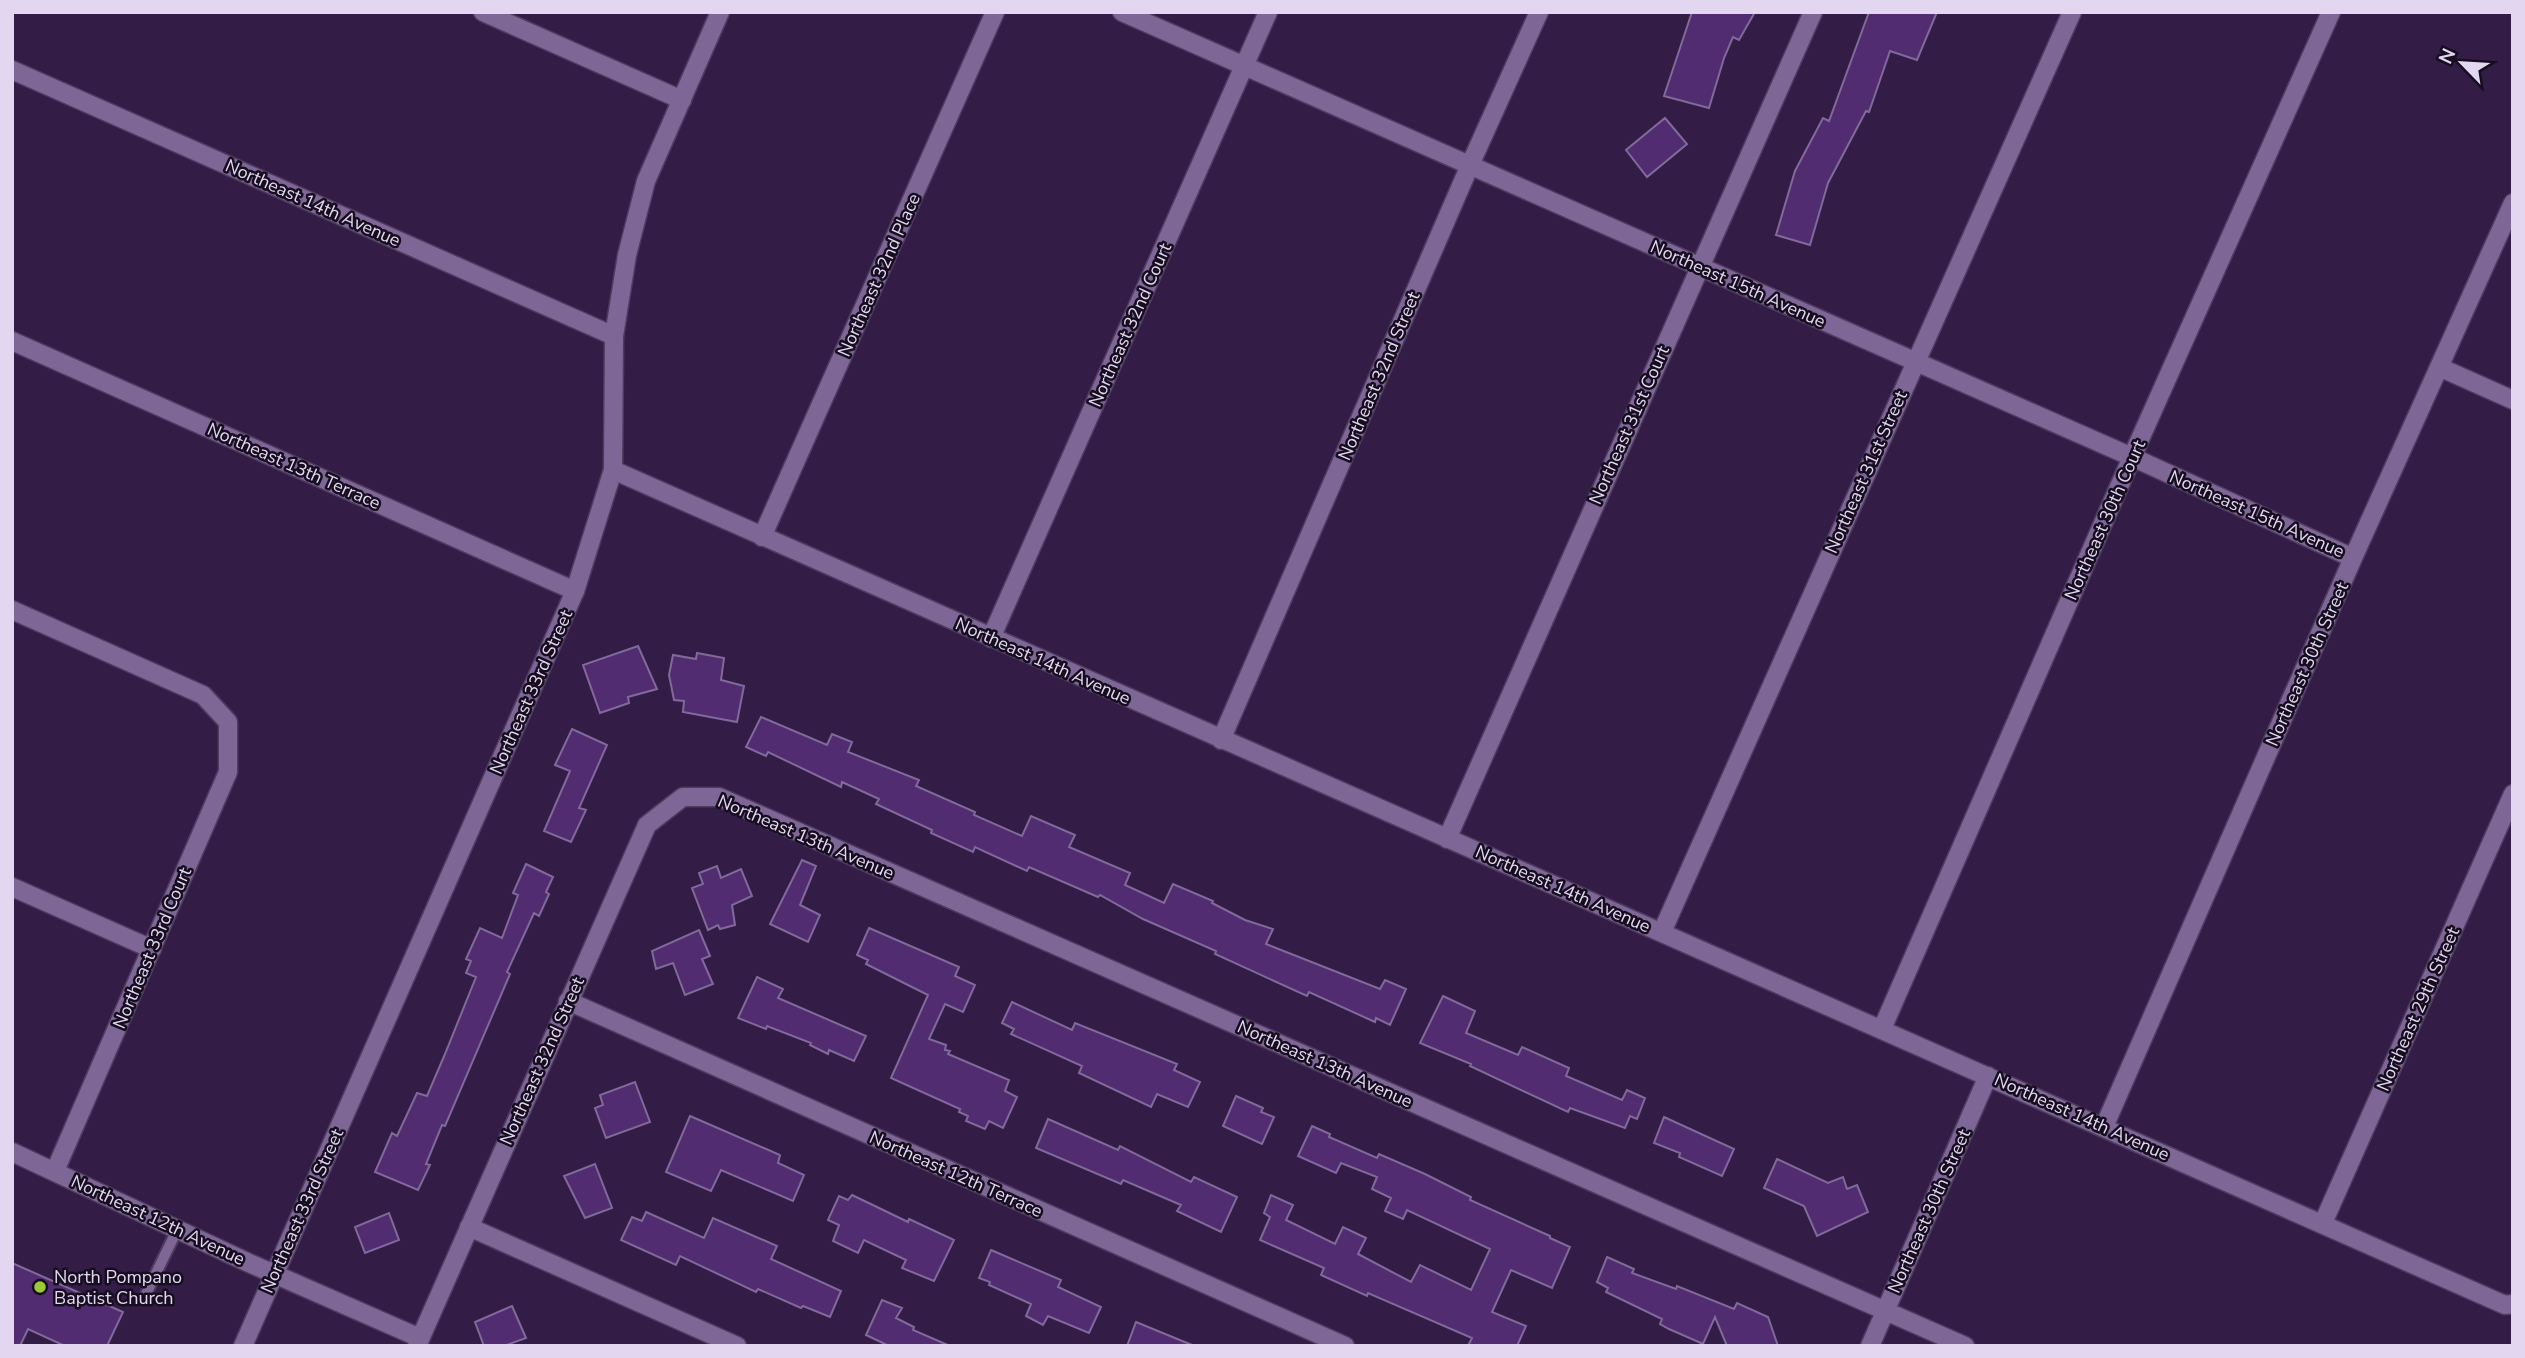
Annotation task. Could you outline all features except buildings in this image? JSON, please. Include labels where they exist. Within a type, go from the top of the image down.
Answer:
[{"type":"street","points":[[483,12],[682,100]]},
{"type":"street","name":"Northeast 33rd Street","points":[[243,1346],[575,591],[613,470],[614,336],[627,255],[646,181],[720,12]]},
{"type":"street","name":"Northeast 32nd Place","points":[[762,537],[995,12]]},
{"type":"street","name":"Northeast 15th Avenue","points":[[1122,12],[2132,457],[2353,558]]},
{"type":"street","name":"Northeast 32nd Court","points":[[991,638],[1268,12]]},
{"type":"street","name":"Northeast 32nd Street","points":[[1220,740],[1539,12]]},
{"type":"street","name":"Northeast 31st Court","points":[[1447,839],[1813,12]]},
{"type":"street","name":"Northeast 31st Street","points":[[1662,932],[2072,12]]},
{"type":"street","name":"Northeast 30th Court","points":[[1882,1029],[2132,457],[2331,12]]},
{"type":"street","name":"Northeast 14th Avenue","points":[[12,70],[614,336]]},
{"type":"street","name":"Northeast 30th Street","points":[[2104,1127],[2353,558],[2513,203]]},
{"type":"street","name":"Northeast 13th Terrace","points":[[12,341],[575,591]]},
{"type":"street","points":[[2439,367],[2513,400]]},
{"type":"street","name":"Northeast 14th Avenue","points":[[613,470],[2505,1305],[2513,1304]]},
{"type":"street","name":"Northeast 33rd Court","points":[[12,610],[202,695],[228,722],[228,772],[55,1171]]},
{"type":"street","name":"Northeast 29th Street","points":[[2323,1223],[2513,794]]},
{"type":"street","name":"Northeast 32nd Street","points":[[418,1342],[647,825],[683,797]]},
{"type":"street","name":"Northeast 13th Avenue","points":[[683,797],[719,797],[732,802],[1965,1346]]},
{"type":"street","points":[[12,887],[152,949]]},
{"type":"street","name":"Northeast 12th Terrace","points":[[568,1001],[1345,1346]]},
{"type":"street","name":"Northeast 30th Street","points":[[1870,1346],[1988,1076]]},
{"type":"street","name":"Northeast 12th Avenue","points":[[12,1152],[418,1342]]},
{"type":"street","points":[[469,1227],[737,1346]]},
{"type":"lane","points":[[144,1298],[178,1228]]},
{"type":"place","name":"North Pompano Baptist Church","points":[[40,1287]]}]
